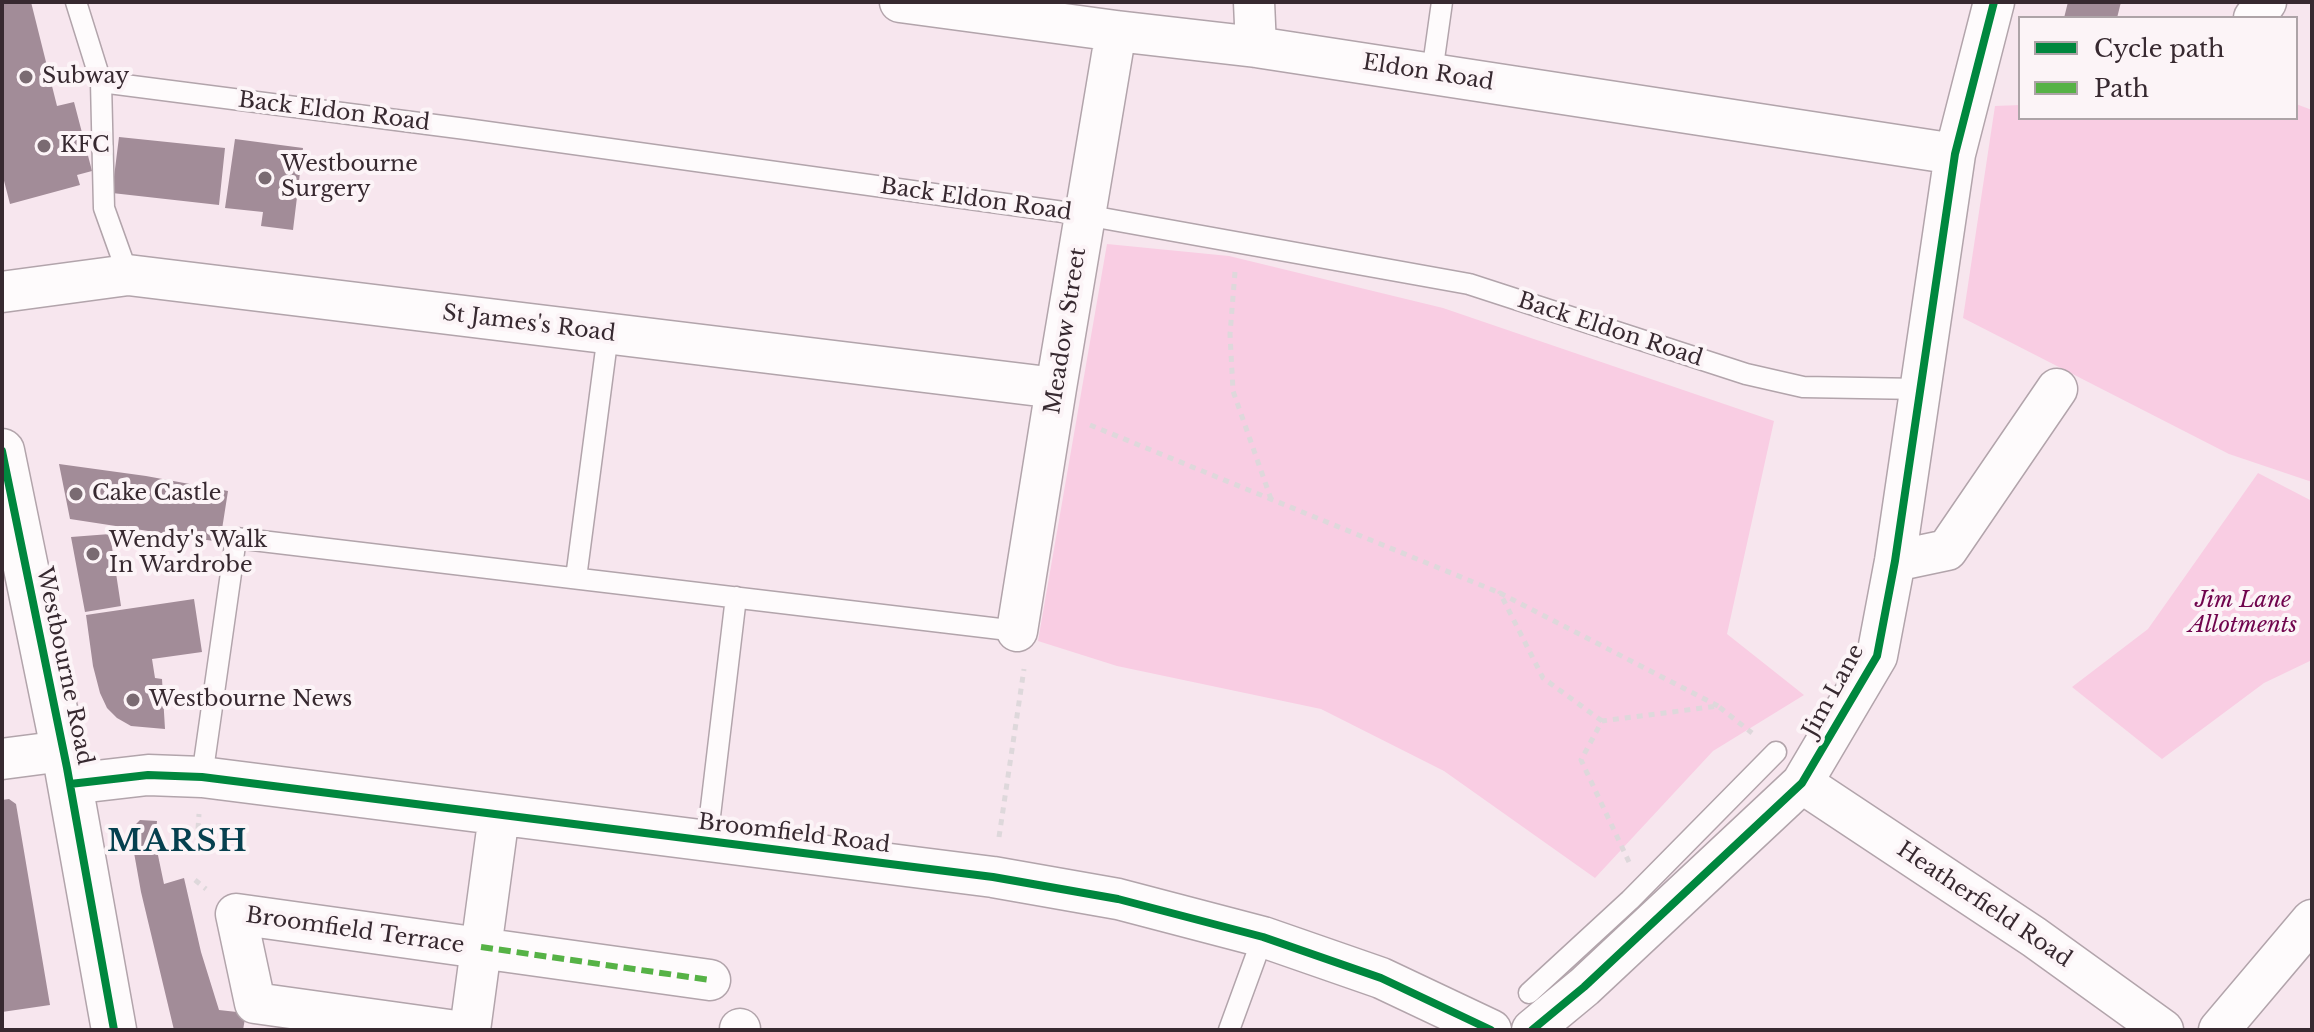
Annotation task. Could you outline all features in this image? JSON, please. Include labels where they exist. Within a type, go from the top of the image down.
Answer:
[{"type":"highway","name":"Westbourne Road","points":[[2,451],[67,768],[114,1030]]},
{"type":"street","name":"Eldon Road","points":[[900,2],[1256,47],[1955,154]]},
{"type":"street","points":[[1254,2],[1256,47]]},
{"type":"street","name":"Jim Lane","points":[[1531,1011],[1584,987],[1642,903],[1802,783],[1877,656],[1895,561],[1955,154],[1994,2]]},
{"type":"street","name":"Meadow Street","points":[[1017,631],[1116,31]]},
{"type":"street","name":"St James's Road","points":[[2,292],[128,275],[608,334],[1054,399]]},
{"type":"street","points":[[1895,561],[1947,550],[2057,389]]},
{"type":"street","name":"Broomfield Road","points":[[2,759],[67,768],[202,777],[993,877],[1118,899],[1263,937],[1381,978],[1491,1030]]},
{"type":"street","name":"Heatherfield Road","points":[[1802,783],[2034,937],[2163,1030]]},
{"type":"street","points":[[470,1030],[499,815]]},
{"type":"street","name":"Broomfield Terrace","points":[[449,1030],[255,1003],[236,914],[710,980]]},
{"type":"street","points":[[2219,1030],[2312,920]]},
{"type":"lane","points":[[76,2],[101,82],[104,208],[128,275]]},
{"type":"lane","points":[[1432,73],[1442,2]]},
{"type":"lane","name":"Back Eldon Road","points":[[101,82],[1085,215],[1469,284],[1746,374],[1803,387],[1920,389]]},
{"type":"lane","points":[[576,578],[608,334]]},
{"type":"lane","points":[[202,777],[236,538],[1017,631]]},
{"type":"lane","points":[[707,841],[736,597]]},
{"type":"lane","name":"Jim Lane","points":[[1642,903],[1776,752]]},
{"type":"lane","points":[[1229,1030],[1263,937]]},
{"type":"path","points":[[1238,242],[1230,334],[1233,391],[1272,500]]},
{"type":"path","points":[[1054,399],[1272,500],[1500,593],[1718,706],[1776,752]]},
{"type":"path","points":[[1500,593],[1543,678],[1602,721],[1718,706]]},
{"type":"path","points":[[993,877],[1026,653],[1017,631]]},
{"type":"path","points":[[1602,721],[1581,760],[1642,903]]},
{"type":"green space","points":[[2018,105],[2018,120],[2298,120],[2298,105],[2312,110],[2312,482],[2229,454],[1963,318],[1995,106]]},
{"type":"green space","points":[[1107,244],[1229,256],[1443,308],[1774,421],[1727,634],[1804,695],[1713,751],[1595,878],[1444,771],[1321,709],[1117,666],[1038,641]]},
{"type":"green space","name":"Jim Lane Allotments","points":[[2258,473],[2312,501],[2312,660],[2264,683],[2162,759],[2072,687],[2148,629]]},
{"type":"building","points":[[2,2],[31,2],[57,106],[74,102],[92,171],[77,175],[80,185],[10,204],[2,173]]},
{"type":"building","points":[[2068,2],[2121,2],[2118,16],[2064,16]]},
{"type":"building","points":[[119,137],[225,148],[219,205],[112,193]]},
{"type":"building","name":"Westbourne Surgery","points":[[235,139],[303,148],[293,230],[261,226],[263,212],[225,208]]},
{"type":"building","points":[[59,464],[228,491],[220,542],[70,519]]},
{"type":"building","points":[[110,534],[121,606],[85,612],[71,537]]},
{"type":"building","points":[[194,599],[202,652],[152,659],[155,678],[162,679],[165,729],[131,726],[107,708],[100,693],[86,615]]},
{"type":"building","points":[[9,799],[16,804],[50,1005],[2,1012],[2,800]]},
{"type":"building","points":[[140,820],[157,821],[155,841],[164,884],[184,878],[201,952],[219,1010],[246,1013],[243,1030],[174,1030],[133,847],[132,834]]},
{"type":"marked path","points":[[481,947],[710,980]]},
{"type":"cycle path","points":[[1532,1030],[1584,987],[1802,783],[1877,656],[1895,561],[1955,154],[1994,2]]},
{"type":"cycle path","points":[[2,451],[67,768],[114,1030]]},
{"type":"cycle path","points":[[70,784],[148,775],[202,777],[993,877],[1118,899],[1263,937],[1381,978],[1491,1030]]},
{"type":"place","name":"Subway","points":[[26,77]]},
{"type":"place","name":"KFC","points":[[44,146]]},
{"type":"place","name":"Westbourne Surgery","points":[[265,178]]},
{"type":"place","name":"Cake Castle","points":[[76,494]]},
{"type":"place","name":"Wendy's Walk In Wardrobe","points":[[93,554]]},
{"type":"place","name":"Westbourne News","points":[[133,700]]},
{"type":"district","name":"MARSH","points":[[178,843]]}]
